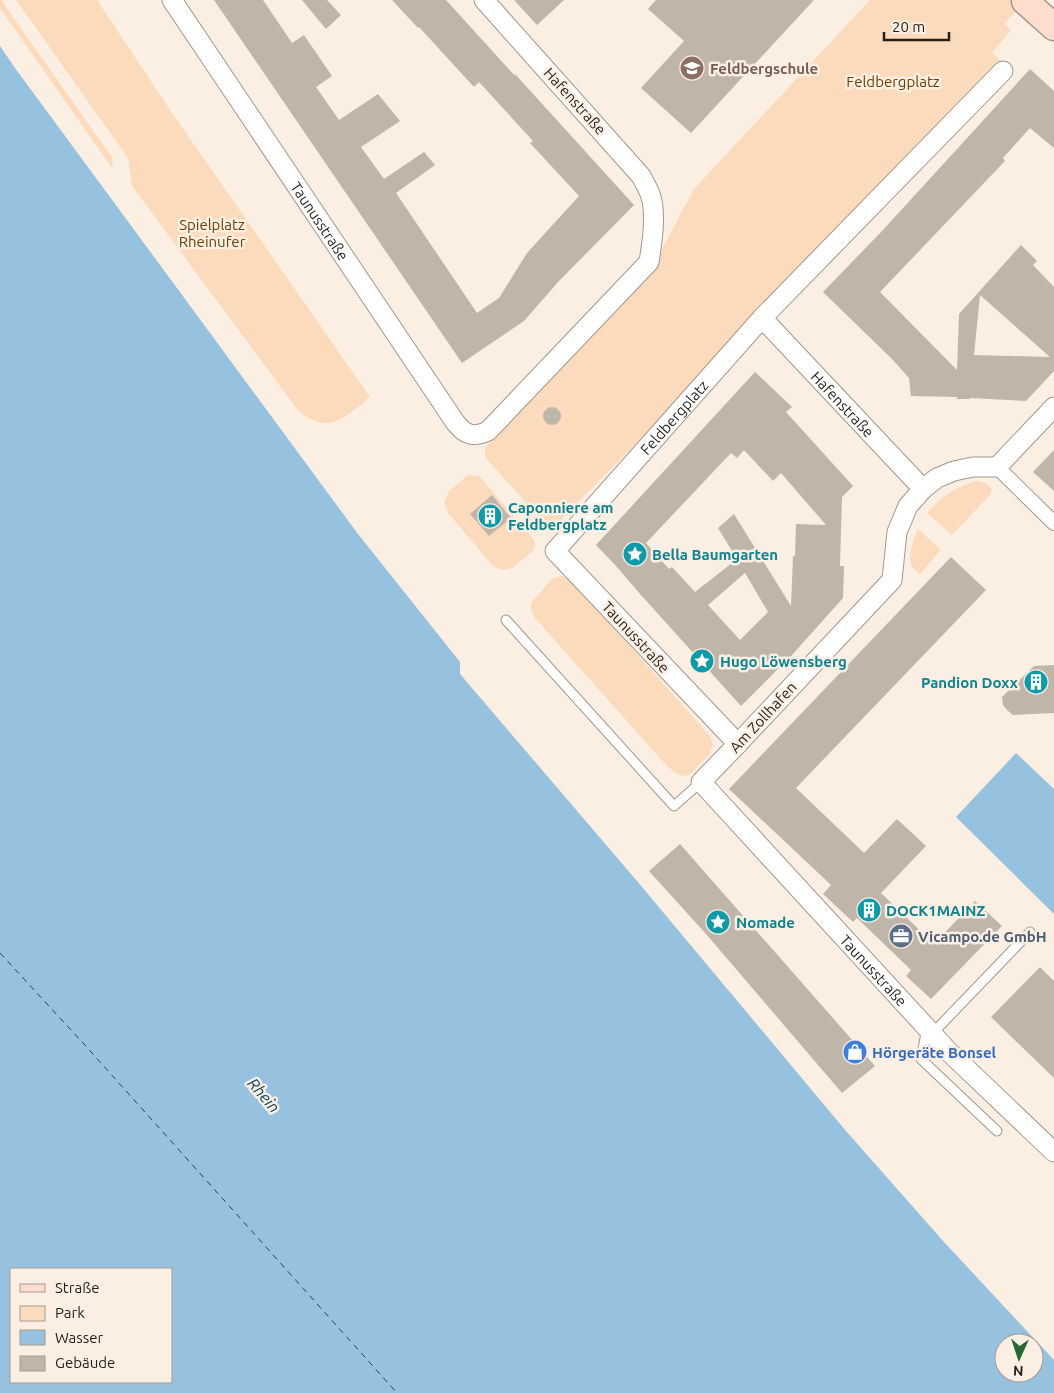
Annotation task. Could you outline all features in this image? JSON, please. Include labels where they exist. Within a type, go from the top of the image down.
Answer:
[{"type":"main road","points":[[1026,1],[1054,27]]},
{"type":"street","name":"Taunusstraße","points":[[172,0],[455,422],[467,434],[480,435],[488,431],[649,262],[652,238],[652,209]]},
{"type":"street","name":"Hafenstraße","points":[[484,0],[641,176],[651,195],[652,209]]},
{"type":"street","name":"Feldbergplatz","points":[[555,551],[762,318],[1003,71]]},
{"type":"street","name":"Hafenstraße","points":[[762,318],[923,490]]},
{"type":"street","points":[[1054,406],[997,468],[1054,523]]},
{"type":"street","name":"Am Zollhafen","points":[[701,782],[892,580],[897,532],[908,506],[923,490],[938,478],[954,471],[973,466],[997,468]]},
{"type":"street","name":"Taunusstraße","points":[[555,551],[738,744]]},
{"type":"street","name":"Taunusstraße","points":[[701,782],[948,1051],[1054,1152]]},
{"type":"lane","points":[[506,620],[674,806],[701,782]]},
{"type":"lane","points":[[997,1131],[921,1060],[930,1031],[1030,932]]},
{"type":"green space","points":[[0,0],[113,159],[112,168],[0,8]]},
{"type":"green space","name":"Spielplatz Rheinufer","points":[[16,0],[97,0],[172,113],[370,397],[352,412],[335,421],[326,423],[317,422],[297,409],[132,186],[128,158]]},
{"type":"green space","name":"Feldbergplatz","points":[[870,0],[1027,0],[1004,24],[1011,30],[992,53],[1007,66],[551,530],[485,457],[485,448],[661,251],[694,189]]},
{"type":"green space","points":[[468,475],[479,476],[534,540],[535,546],[533,551],[512,568],[503,570],[493,566],[448,513],[444,502],[449,491]]},
{"type":"green space","points":[[976,481],[983,482],[989,486],[992,490],[990,495],[952,535],[927,513],[949,493],[961,486]]},
{"type":"green space","points":[[918,529],[941,550],[920,574],[912,568],[910,561]]},
{"type":"green space","points":[[561,576],[569,578],[710,736],[713,745],[709,755],[688,776],[679,775],[668,767],[535,618],[531,610],[531,603],[552,579]]},
{"type":"water","name":"Rhein","points":[[0,46],[358,534],[460,662],[460,674],[637,881],[846,1131],[944,1242],[1029,1333],[994,1333],[994,1383],[1044,1383],[1044,1349],[1054,1360],[1054,1393],[0,1393]]},
{"type":"water","points":[[1016,753],[1054,789],[1054,914],[956,817]]},
{"type":"building","points":[[214,0],[263,0],[292,43],[304,35],[332,76],[316,87],[339,120],[378,94],[400,121],[361,147],[384,179],[424,152],[435,165],[396,193],[477,313],[499,298],[527,253],[579,196],[530,143],[533,141],[479,82],[474,87],[392,0],[446,0],[634,205],[559,281],[524,321],[462,363]]},
{"type":"building","points":[[302,0],[327,0],[341,15],[326,29]]},
{"type":"building","points":[[514,0],[564,0],[537,25]]},
{"type":"building","points":[[656,0],[814,0],[691,133],[641,88],[684,41],[648,9]]},
{"type":"building","points":[[1030,69],[1054,91],[1054,148],[1030,128],[1003,158],[1005,161],[880,292],[957,370],[959,314],[1021,245],[1037,261],[1033,265],[1054,287],[1054,371],[1026,401],[911,396],[909,378],[823,292],[883,230]],"holes":[[[980,295],[1050,357],[974,355]]]},
{"type":"building","points":[[755,372],[792,407],[786,412],[853,486],[842,497],[840,566],[844,566],[843,598],[792,655],[741,706],[596,545]],"holes":[[[744,450],[773,481],[781,473],[826,525],[796,524],[791,606],[734,514],[718,528],[737,559],[695,592],[672,567],[669,569],[646,543],[731,453],[737,458]],[[745,573],[768,612],[740,640],[708,605]]]},
{"type":"building","points":[[552,407],[558,410],[561,416],[558,422],[552,425],[546,422],[543,416],[546,410]]},
{"type":"building","points":[[1054,450],[1054,491],[1033,472]]},
{"type":"building","name":"Caponniere am Feldbergplatz","points":[[492,495],[511,518],[489,536],[470,514]]},
{"type":"building","points":[[951,557],[986,590],[796,788],[864,853],[897,819],[926,846],[881,893],[934,944],[975,901],[1002,926],[931,999],[906,976],[911,970],[857,918],[853,922],[823,894],[831,885],[729,789]]},
{"type":"building","name":"Pandion Doxx","points":[[1054,665],[1054,713],[1013,715],[1007,710],[1003,705],[1002,697],[1034,666]]},
{"type":"building","points":[[680,844],[875,1066],[842,1093],[706,934],[649,871]]},
{"type":"building","points":[[1040,967],[1054,981],[1054,1078],[991,1017]]},
{"type":"ferry route","points":[[0,953],[397,1393]]},
{"type":"place","name":"Feldbergschule","points":[[692,68]]},
{"type":"place","name":"Caponniere am Feldbergplatz","points":[[490,516]]},
{"type":"place","name":"Bella Baumgarten","points":[[635,554]]},
{"type":"place","name":"Hugo Löwensberg","points":[[702,661]]},
{"type":"place","name":"Pandion Doxx","points":[[1036,682]]},
{"type":"place","name":"DOCK1MAINZ","points":[[869,910]]},
{"type":"place","name":"Nomade","points":[[718,922]]},
{"type":"place","name":"Vicampo.de GmbH","points":[[901,936]]},
{"type":"place","name":"Hörgeräte Bonsel","points":[[855,1052]]}]
